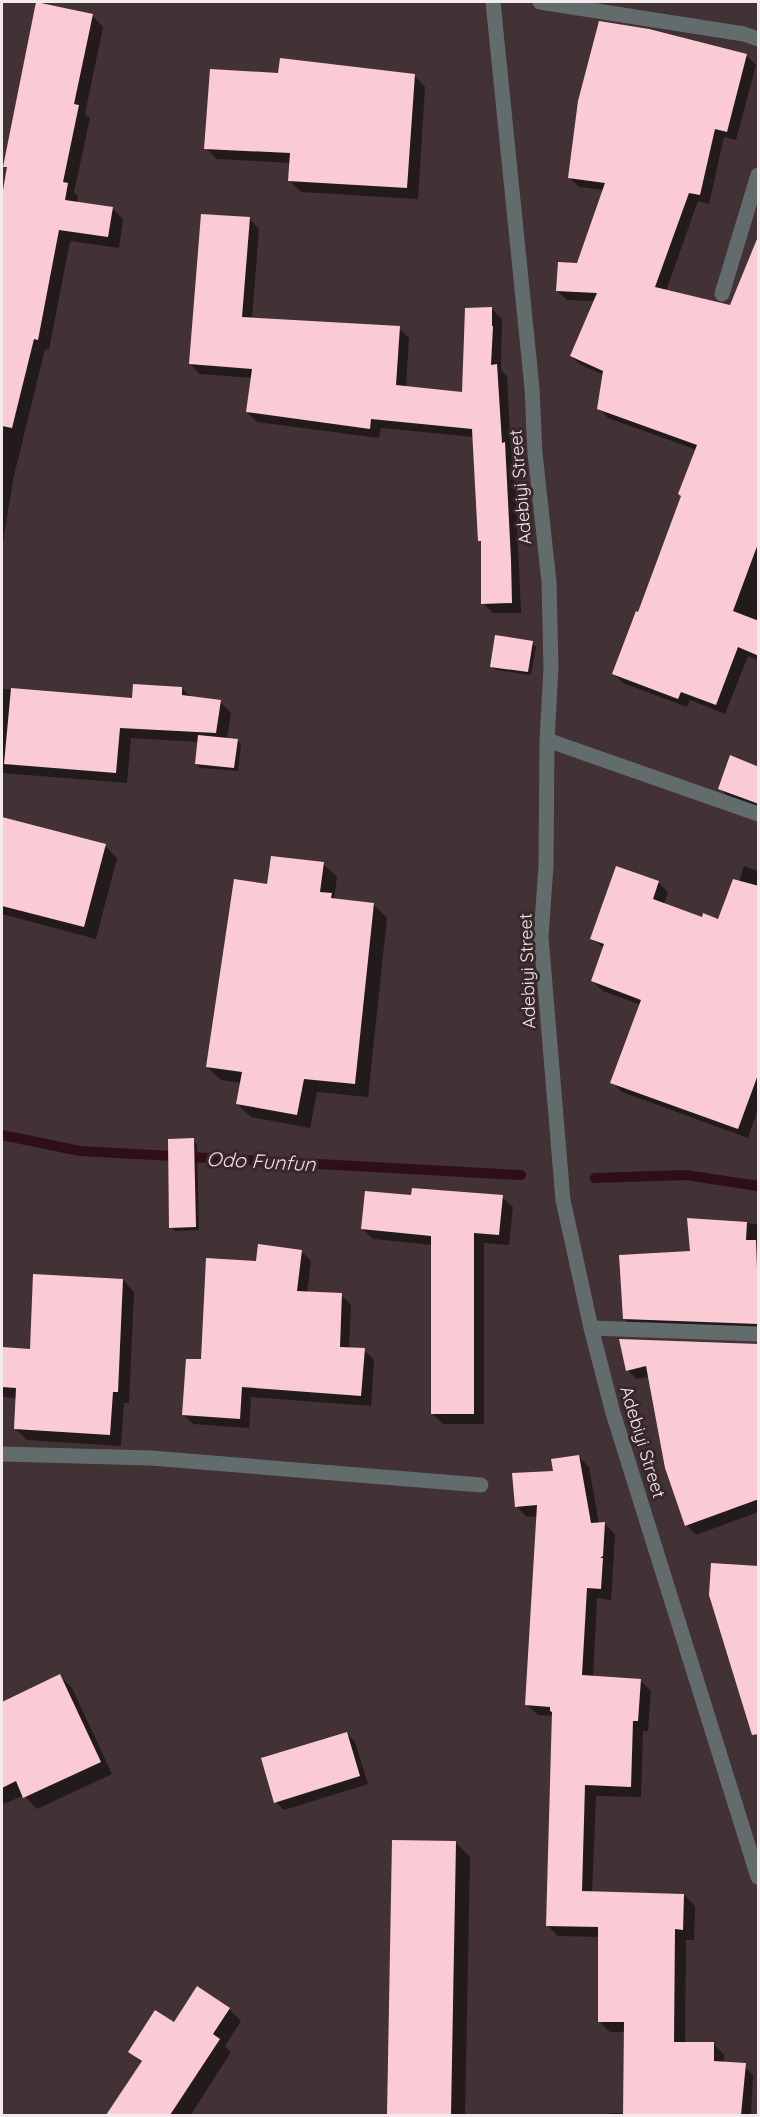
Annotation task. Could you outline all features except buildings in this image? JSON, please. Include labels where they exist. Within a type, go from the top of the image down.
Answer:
[{"type":"street","name":"Adebiyi Street","points":[[493,2],[549,582],[551,668],[547,740],[546,866],[541,937],[563,1200],[591,1328],[613,1413],[759,1876]]},
{"type":"street","points":[[540,2],[744,34],[759,39]]},
{"type":"street","points":[[722,294],[759,175]]},
{"type":"street","points":[[547,740],[759,814]]},
{"type":"street","points":[[591,1328],[759,1335]]},
{"type":"street","points":[[2,1454],[151,1458],[481,1485]]},
{"type":"waterway","name":"Odo Funfun","points":[[2,1135],[80,1151],[521,1175]]},
{"type":"waterway","name":"Odo Funfun","points":[[595,1178],[686,1175],[758,1186]]}]
